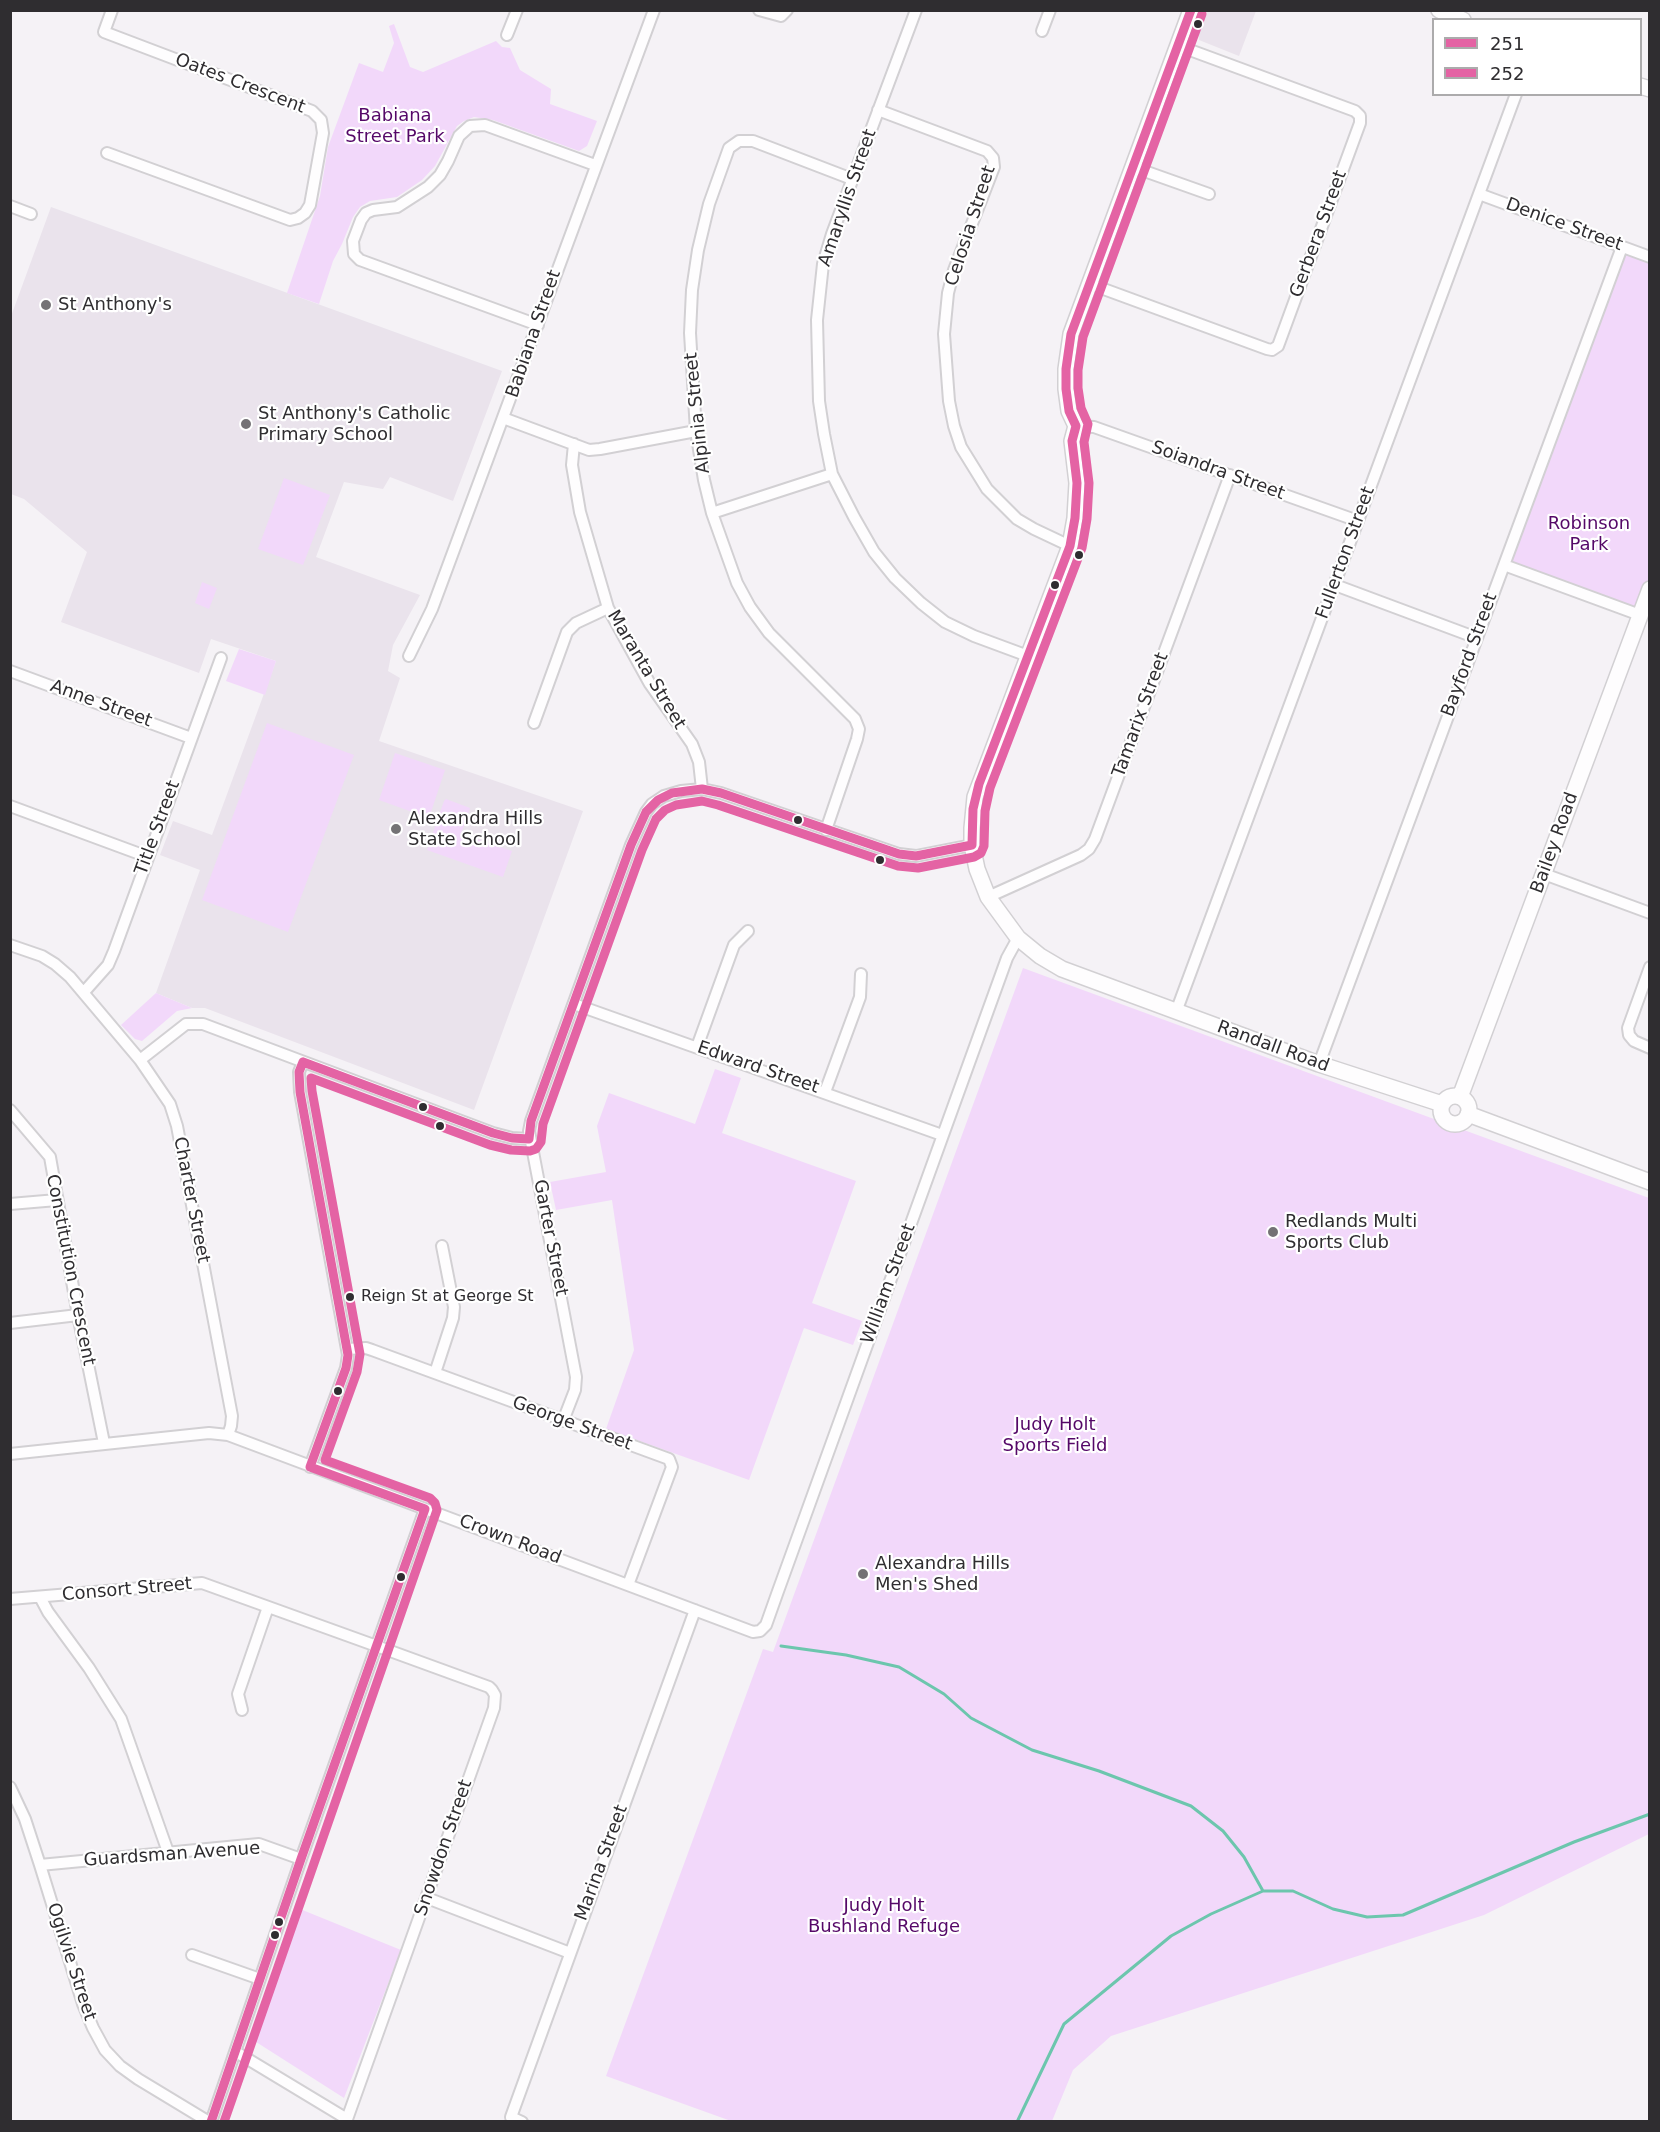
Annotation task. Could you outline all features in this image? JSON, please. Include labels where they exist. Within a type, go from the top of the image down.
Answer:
[{"type":"street","name":"Oates Crescent","points":[[107,153],[290,220],[305,213],[310,205],[323,133],[321,120],[312,111],[104,32],[112,10]]},
{"type":"street","points":[[507,35],[517,10]]},
{"type":"street","name":"Babiana Street","points":[[410,656],[432,609],[654,10]]},
{"type":"street","points":[[759,10],[781,16],[787,10]]},
{"type":"street","name":"Amaryllis Street","points":[[916,10],[852,179],[823,264],[817,320],[819,402],[824,434],[832,474],[874,552],[895,578],[921,603],[955,626],[1028,656]]},
{"type":"street","points":[[1042,31],[1050,10]]},
{"type":"street","points":[[1076,426],[1069,411],[1066,369],[1071,333],[1191,10]]},
{"type":"street","points":[[1439,10],[1458,18]]},
{"type":"street","name":"Gerbera Street","points":[[1090,284],[1267,349],[1272,350],[1278,346],[1360,123],[1360,116],[1354,111],[1179,46]]},
{"type":"street","name":"Fullerton Street","points":[[1176,1012],[1515,96]]},
{"type":"street","name":"Celosia Street","points":[[878,110],[987,151],[993,158],[994,167],[954,270],[948,293],[944,334],[949,401],[961,447],[987,489],[1017,519],[1070,546]]},
{"type":"street","points":[[538,326],[360,260],[354,254],[353,241],[366,213],[397,207],[428,187],[440,175],[459,136],[470,126],[485,125],[595,165]]},
{"type":"street","name":"Alpinia Street","points":[[826,830],[859,729],[855,719],[769,633],[750,607],[737,583],[712,513],[704,480],[696,431],[690,333],[692,290],[698,250],[709,204],[729,148],[739,141],[753,141],[852,179]]},
{"type":"street","points":[[1133,167],[1209,194]]},
{"type":"street","name":"Denice Street","points":[[1479,194],[1650,257]]},
{"type":"street","points":[[10,206],[31,214]]},
{"type":"street","name":"Bayford Street","points":[[1319,1064],[1622,247]]},
{"type":"street","points":[[503,418],[589,450],[600,450],[696,431]]},
{"type":"street","name":"Randall Road","points":[[1076,426],[1072,441],[1077,483],[1075,518],[1070,546],[979,784],[973,809],[972,845],[977,868],[988,897],[1018,938],[1040,956],[1062,969],[1105,987],[1319,1064],[1442,1104],[1442,1114],[1452,1123],[1460,1122],[1468,1114],[1650,1182]]},
{"type":"street","name":"Soiandra Street","points":[[1076,426],[1094,427],[1358,521]]},
{"type":"street","name":"Maranta Street","points":[[574,444],[572,465],[579,512],[608,608],[650,684],[692,744],[699,762],[702,789]]},
{"type":"street","points":[[712,513],[832,474]]},
{"type":"street","name":"Tamarix Street","points":[[988,897],[1081,855],[1089,849],[1095,839],[1230,475]]},
{"type":"street","points":[[1504,565],[1640,615]]},
{"type":"street","points":[[1335,585],[1477,638]]},
{"type":"street","name":"Bailey Road","points":[[1461,1097],[1650,589]]},
{"type":"street","points":[[534,723],[567,632],[576,623],[608,608]]},
{"type":"street","name":"Title Street","points":[[84,992],[108,965],[221,658]]},
{"type":"street","name":"Anne Street","points":[[10,670],[191,738]]},
{"type":"street","points":[[702,789],[721,793],[908,856],[972,845]]},
{"type":"street","name":"Garter Street","points":[[563,1421],[575,1390],[576,1377],[529,1139],[531,1121],[631,845],[646,812],[652,804],[664,796],[681,791],[702,789]]},
{"type":"street","points":[[10,806],[148,857]]},
{"type":"street","points":[[1544,874],[1650,913]]},
{"type":"street","points":[[697,1047],[734,945],[748,931]]},
{"type":"street","name":"William Street","points":[[760,1631],[766,1625],[942,1135],[1007,958],[1018,938]]},
{"type":"street","name":"Charter Street","points":[[10,945],[42,956],[55,964],[84,992],[140,1060],[170,1104],[177,1126],[232,1416],[228,1435]]},
{"type":"street","points":[[1650,967],[1628,1028],[1629,1035],[1634,1041],[1650,1048]]},
{"type":"street","points":[[825,1092],[860,997],[861,974]]},
{"type":"street","name":"Edward Street","points":[[574,1004],[942,1135]]},
{"type":"street","points":[[140,1060],[186,1024],[203,1024],[493,1133],[512,1138],[529,1139]]},
{"type":"street","points":[[303,1062],[299,1072],[300,1092],[347,1349],[346,1368],[310,1467]]},
{"type":"street","points":[[1442,1104],[1449,1097],[1461,1097],[1468,1105],[1468,1114]]},
{"type":"street","name":"Constitution Crescent","points":[[10,1110],[50,1158],[104,1443]]},
{"type":"street","points":[[10,1204],[57,1200]]},
{"type":"street","points":[[435,1373],[453,1318],[454,1307],[442,1246]]},
{"type":"street","points":[[10,1323],[78,1315]]},
{"type":"street","name":"George Street","points":[[347,1349],[366,1348],[669,1459],[672,1467],[628,1585]]},
{"type":"street","name":"Crown Road","points":[[10,1454],[209,1433],[228,1435],[753,1632],[760,1631]]},
{"type":"street","points":[[210,2121],[425,1509]]},
{"type":"street","name":"Consort Street","points":[[10,1599],[202,1583],[376,1646]]},
{"type":"street","points":[[40,1597],[121,1719],[168,1852]]},
{"type":"street","points":[[242,1710],[238,1694],[268,1607]]},
{"type":"street","name":"Marina Street","points":[[522,2121],[511,2117],[695,1610]]},
{"type":"street","name":"Snowdon Street","points":[[347,2120],[494,1708],[495,1695],[489,1687],[376,1646]]},
{"type":"street","name":"Ogilvie Street","points":[[10,1787],[25,1819],[83,2004],[105,2050],[120,2066],[138,2079],[210,2121]]},
{"type":"street","name":"Guardsman Avenue","points":[[40,1865],[259,1844],[301,1859]]},
{"type":"street","points":[[427,1898],[570,1953]]},
{"type":"street","points":[[192,1955],[260,1978]]},
{"type":"street","points":[[236,2052],[347,2120]]},
{"type":"shaded area","points":[[1206,11],[1256,11],[1239,56],[1199,40],[1198,31]]},
{"type":"shaded area","points":[[51,207],[502,371],[453,501],[390,477],[383,489],[344,482],[316,557],[420,595],[393,645],[388,671],[400,678],[379,741],[583,811],[474,1110],[205,1008],[192,1008],[156,993],[200,870],[160,855],[173,821],[212,835],[276,661],[211,639],[199,673],[61,622],[87,552],[24,499],[11,494],[10,319]]},
{"type":"green space","name":"Babiana Street Park","points":[[394,24],[410,67],[423,72],[496,41],[502,47],[510,48],[520,70],[551,89],[550,104],[597,121],[587,146],[579,151],[493,120],[474,117],[464,121],[457,126],[435,166],[422,180],[397,197],[370,201],[360,207],[333,261],[319,304],[287,293],[320,196],[328,147],[359,63],[383,72],[394,43],[389,26]]},
{"type":"green space","name":"Robinson Park","points":[[1622,247],[1649,257],[1650,589],[1640,615],[1504,565]]},
{"type":"green space","points":[[284,478],[330,495],[303,565],[258,549]]},
{"type":"green space","points":[[202,582],[217,588],[209,609],[195,603]]},
{"type":"green space","points":[[239,649],[276,661],[265,695],[226,681]]},
{"type":"green space","points":[[267,723],[354,755],[288,932],[202,900]]},
{"type":"green space","points":[[395,753],[445,770],[429,818],[379,800]]},
{"type":"green space","points":[[446,799],[470,808],[461,834],[512,851],[503,877],[427,850]]},
{"type":"green space","points":[[1023,968],[1649,1198],[1649,1834],[1484,1915],[1111,2036],[1073,2070],[1052,2121],[731,2121],[606,2076],[763,1649],[773,1652]]},
{"type":"green space","points":[[156,993],[192,1008],[177,1011],[142,1041],[135,1039],[121,1025]]},
{"type":"green space","points":[[715,1069],[741,1078],[722,1133],[856,1181],[812,1303],[862,1321],[853,1345],[804,1328],[749,1480],[606,1429],[634,1350],[612,1200],[556,1210],[550,1182],[606,1172],[597,1126],[609,1093],[695,1124]]},
{"type":"green space","points":[[300,1909],[401,1950],[344,2098],[253,2040]]},
{"type":"waterway","points":[[781,1646],[846,1655],[899,1667],[944,1694],[971,1718],[1032,1750],[1099,1771],[1191,1806],[1223,1831],[1244,1857],[1263,1891]]},
{"type":"waterway","points":[[1017,2122],[1064,2024],[1171,1936],[1211,1914],[1263,1891],[1293,1891],[1333,1909],[1367,1917],[1403,1915],[1574,1842],[1650,1814]]},
{"type":"transit line","name":"251","points":[[972,845],[973,809],[979,784],[1070,546],[1075,518],[1077,483],[1072,441],[1076,426],[1069,411],[1066,389],[1066,369],[1071,334],[1191,10]]},
{"type":"transit line","name":"252","points":[[224,2122],[437,1510],[430,1498],[325,1460],[357,1372],[360,1354],[311,1078],[490,1145],[511,1150],[536,1149],[541,1142],[543,1124],[642,850],[656,819],[665,810],[676,805],[702,801],[718,805],[898,866],[918,868],[974,857],[981,853],[984,846],[985,811],[990,788],[1082,548],[1087,519],[1089,483],[1084,442],[1088,424],[1081,408],[1078,388],[1083,337],[1202,14]]},
{"type":"transit line","name":"251","points":[[529,1139],[531,1121],[631,845],[646,812],[658,800],[672,793],[702,789],[721,793],[899,854],[916,856],[972,845]]},
{"type":"transit line","name":"251","points":[[303,1062],[299,1072],[300,1092],[348,1355],[346,1368],[310,1467]]},
{"type":"transit line","name":"251","points":[[303,1062],[493,1133],[512,1138],[529,1139]]},
{"type":"transit line","name":"251","points":[[310,1467],[425,1509]]},
{"type":"transit line","name":"251","points":[[211,2122],[425,1509]]},
{"type":"place","name":"St Anthony's","points":[[46,305]]},
{"type":"place","name":"St Anthony's Catholic Primary School","points":[[246,424]]},
{"type":"place","name":"Alexandra Hills State School","points":[[396,829]]},
{"type":"place","name":"Redlands Multi Sports Club","points":[[1273,1232]]},
{"type":"place","name":"Reign St at George St","points":[[350,1297]]},
{"type":"place","name":"Alexandra Hills Men's Shed","points":[[863,1574]]},
{"type":"park label","name":"Judy Holt Sports Field","points":[[1055,1435]]},
{"type":"park label","name":"Judy Holt Bushland Refuge","points":[[884,1916]]}]
